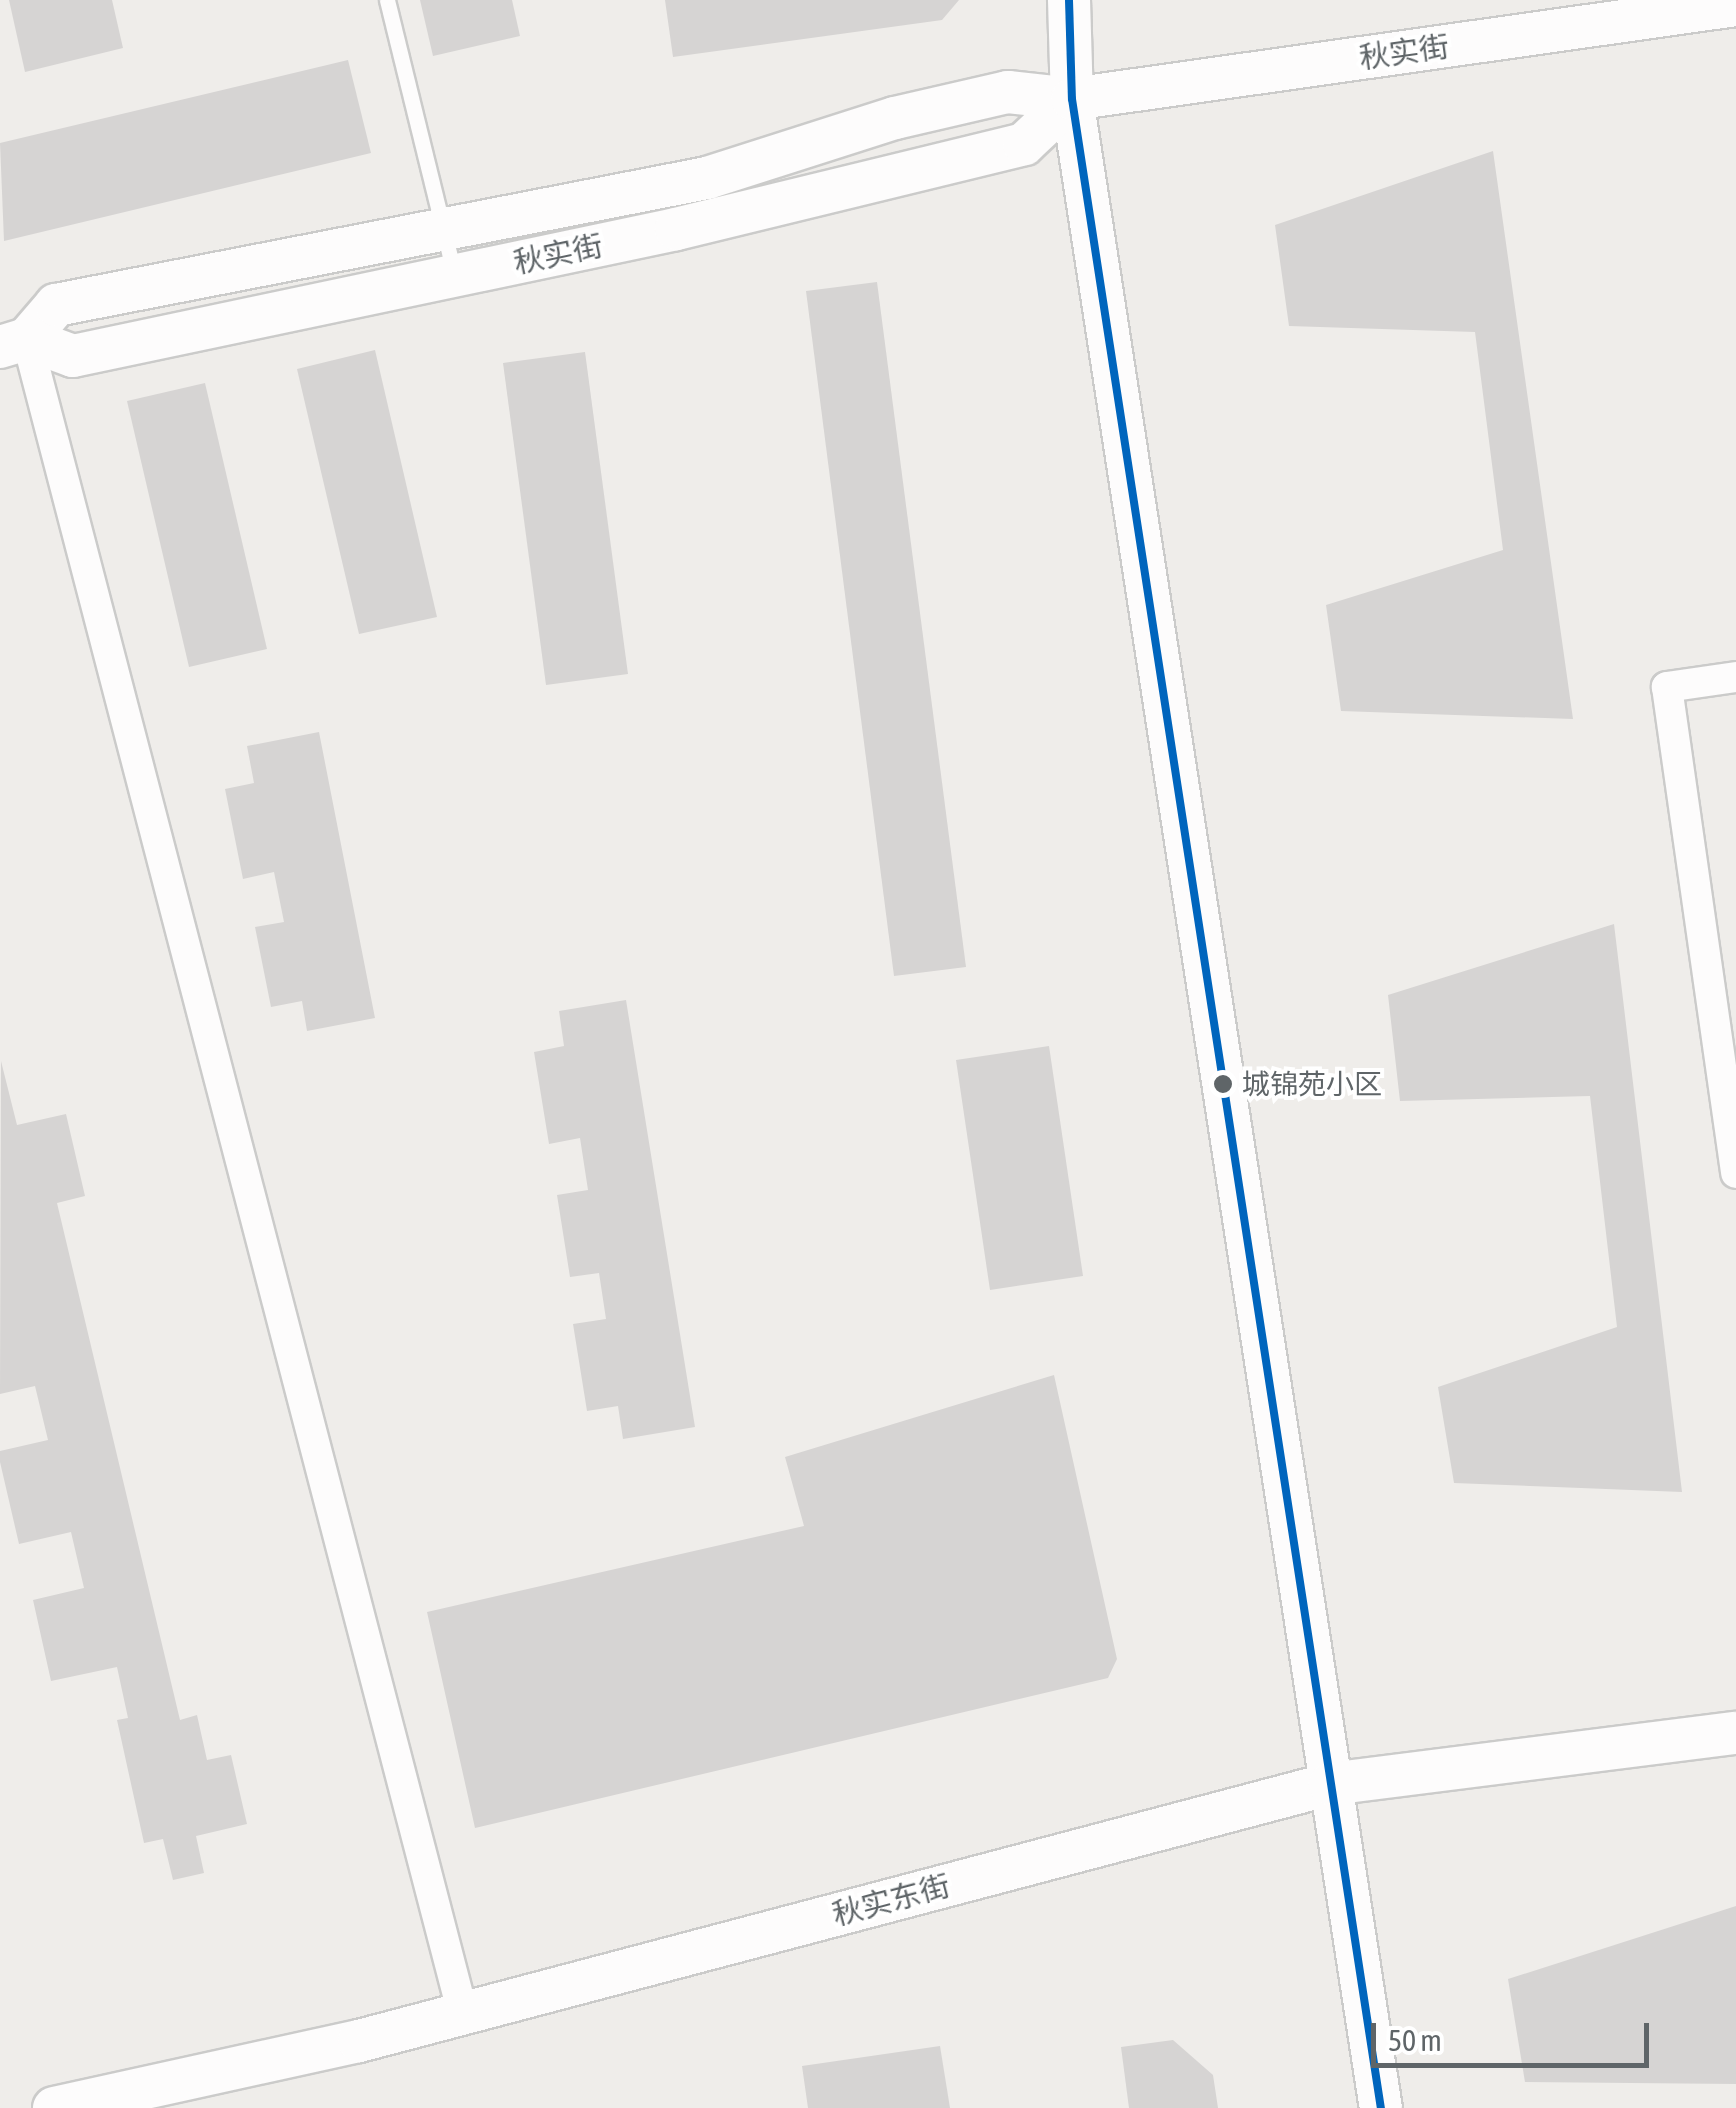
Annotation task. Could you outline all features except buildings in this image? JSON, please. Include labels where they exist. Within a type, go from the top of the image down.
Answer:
[{"type":"street","points":[[1070,0],[1072,99],[1381,2108]]},
{"type":"street","name":"秋实街","points":[[14,343],[56,306],[707,178],[949,105],[1008,92],[1072,99],[1736,5]]},
{"type":"street","name":"秋实街","points":[[14,343],[73,356],[455,276],[1024,144],[1072,99]]},
{"type":"street","points":[[949,105],[960,159]]},
{"type":"street","points":[[14,343],[463,2014]]},
{"type":"street","points":[[1736,678],[1667,687],[1736,1173]]},
{"type":"street","name":"秋实东街","points":[[54,2108],[463,2014],[1330,1784],[1736,1733]]},
{"type":"lane","points":[[387,0],[455,276]]},
{"type":"transit line","points":[[1069,0],[1072,99],[1381,2108]]},
{"type":"place","name":"城锦苑小区","points":[[1223,1084]]}]
